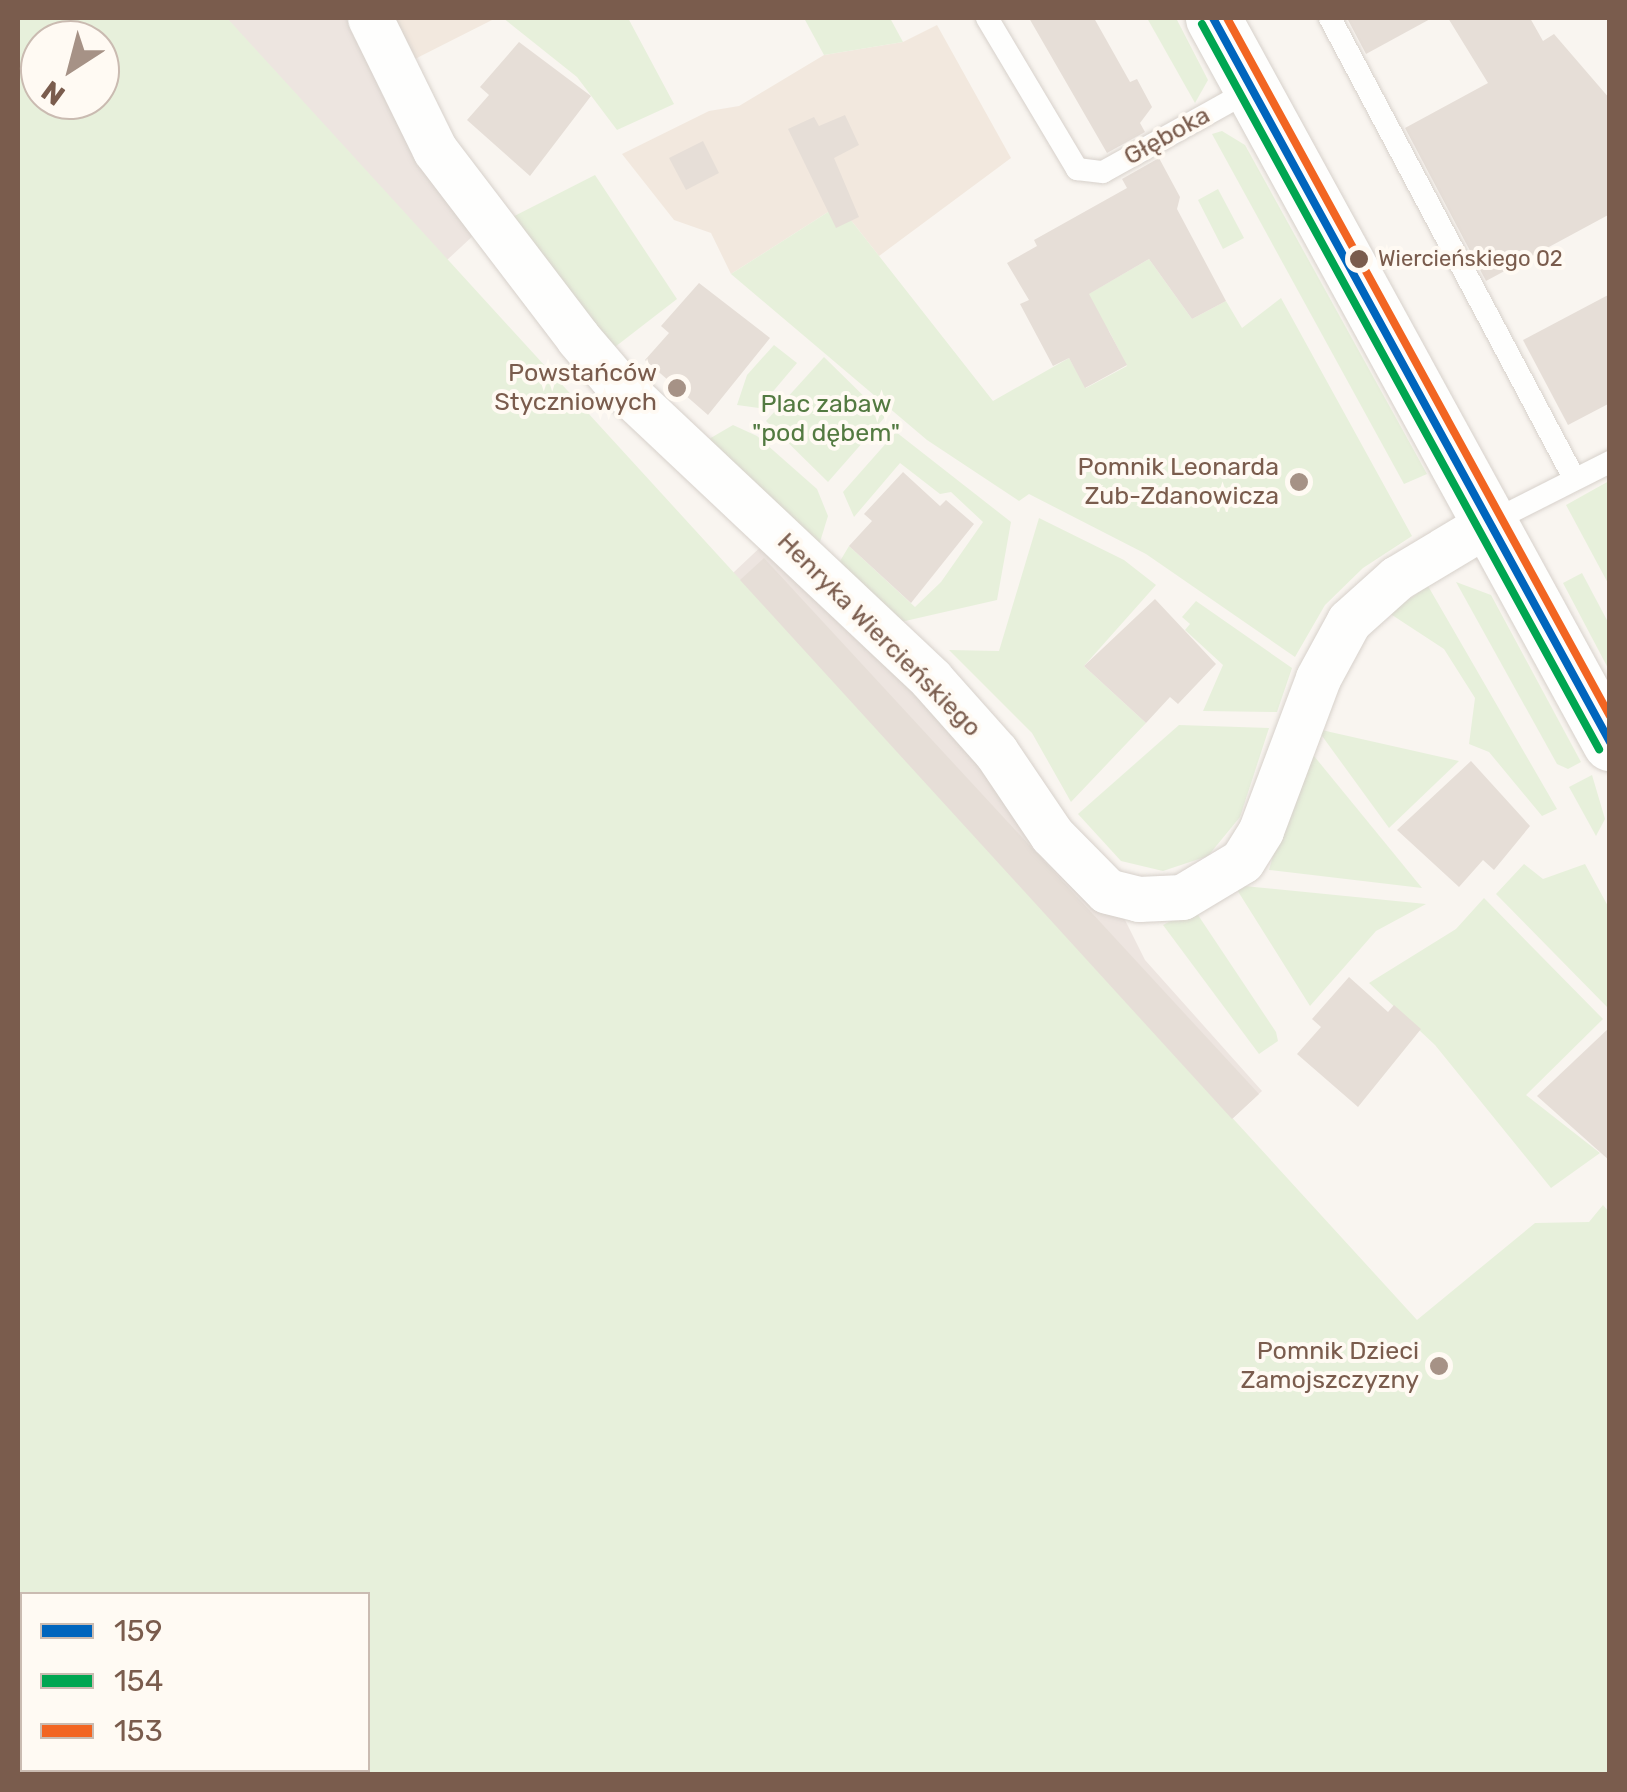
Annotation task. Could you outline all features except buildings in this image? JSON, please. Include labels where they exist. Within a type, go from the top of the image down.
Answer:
[{"type":"street","name":"Henryka Wiercieńskiego","points":[[370,18],[435,150],[578,338],[626,393],[931,680],[996,752],[1052,835],[1107,891],[1138,900],[1182,897],[1242,862],[1261,830],[1318,678],[1349,621],[1397,578],[1489,523]]},
{"type":"street","points":[[1213,18],[1610,743]]},
{"type":"lane","name":"Głęboka","points":[[987,18],[1077,170],[1102,172],[1252,89]]},
{"type":"lane","points":[[1330,18],[1574,478]]},
{"type":"lane","points":[[1489,523],[1610,462]]},
{"type":"shaded area","points":[[226,18],[352,18],[475,234],[447,260]]},
{"type":"shaded area","points":[[386,18],[496,18],[403,65]]},
{"type":"shaded area","points":[[937,25],[1011,158],[879,256],[839,205],[731,274],[711,233],[674,220],[622,154],[709,111],[739,106],[824,55],[903,42]]},
{"type":"shaded area","points":[[770,538],[1119,908],[1145,960],[1262,1091],[1232,1119],[733,573]]},
{"type":"green space","points":[[18,18],[227,18],[1417,1320],[1535,1223],[1589,1222],[1603,1205],[1610,1213],[1609,1774],[18,1774]]},
{"type":"green space","points":[[503,18],[628,18],[674,104],[617,130],[577,77]]},
{"type":"green space","points":[[804,18],[890,18],[903,42],[824,55]]},
{"type":"green space","points":[[1147,18],[1176,18],[1208,80],[1195,103]]},
{"type":"green space","points":[[1222,131],[1245,145],[1427,474],[1404,484],[1212,134]]},
{"type":"green space","points":[[595,175],[677,299],[602,357],[495,226]]},
{"type":"green space","points":[[1218,189],[1244,238],[1223,249],[1198,200]]},
{"type":"green space","points":[[839,205],[993,401],[1069,358],[1086,388],[1127,366],[1109,331],[1073,303],[1149,259],[1192,319],[1226,301],[1242,328],[1281,298],[1412,536],[1363,568],[1325,605],[1295,657],[1146,554],[1029,494],[1019,501],[927,440],[731,274]]},
{"type":"green space","points":[[774,345],[797,363],[759,408],[737,405],[747,375]]},
{"type":"green space","name":"Plac zabaw \"pod dębem\"","points":[[824,357],[885,417],[828,482],[766,421]]},
{"type":"green space","points":[[733,425],[757,436],[817,489],[828,516],[815,558],[697,446]]},
{"type":"green space","points":[[896,432],[1011,522],[997,600],[892,624],[833,573],[849,546],[915,607],[941,582],[983,522],[951,492],[940,494],[900,463],[854,517],[843,492]]},
{"type":"green space","points":[[1609,481],[1609,585],[1566,505]]},
{"type":"green space","points":[[1039,518],[1124,560],[1156,585],[1084,666],[1146,723],[1071,802],[1032,733],[949,650],[999,651]]},
{"type":"green space","points":[[1582,573],[1609,624],[1609,670],[1563,583]]},
{"type":"green space","points":[[1456,582],[1491,595],[1581,762],[1568,769],[1557,764]]},
{"type":"green space","points":[[1428,586],[1557,809],[1542,816],[1489,752],[1469,744],[1475,698],[1444,649],[1389,613]]},
{"type":"green space","points":[[1196,601],[1292,668],[1277,712],[1203,711],[1223,665],[1185,630],[1190,624],[1182,617]]},
{"type":"green space","points":[[1179,725],[1269,728],[1240,817],[1208,856],[1163,871],[1121,861],[1078,814]]},
{"type":"green space","points":[[1317,729],[1459,761],[1389,828]]},
{"type":"green space","points":[[1305,745],[1422,888],[1269,870]]},
{"type":"green space","points":[[1592,775],[1605,819],[1596,836],[1569,787]]},
{"type":"green space","points":[[1524,864],[1543,879],[1585,864],[1609,908],[1609,1009],[1496,894]]},
{"type":"green space","points":[[1234,885],[1426,904],[1376,931],[1310,1006]]},
{"type":"green space","points":[[1484,898],[1603,1019],[1526,1095],[1600,1153],[1551,1188],[1435,1045],[1369,983],[1456,929]]},
{"type":"green space","points":[[1194,909],[1276,1032],[1278,1041],[1259,1054],[1163,925]]},
{"type":"transit line","name":"159","points":[[1213,18],[1610,742]]},
{"type":"transit line","name":"153","points":[[1227,18],[1610,716]]},
{"type":"transit line","name":"154","points":[[1202,24],[1599,749]]},
{"type":"place","name":"Wiercieńskiego 02","points":[[1359,259]]},
{"type":"place","name":"Powstańców Styczniowych","points":[[677,388]]},
{"type":"place","name":"Pomnik Leonarda Zub-Zdanowicza","points":[[1299,482]]},
{"type":"place","name":"Pomnik Dzieci Zamojszczyzny","points":[[1439,1366]]}]
